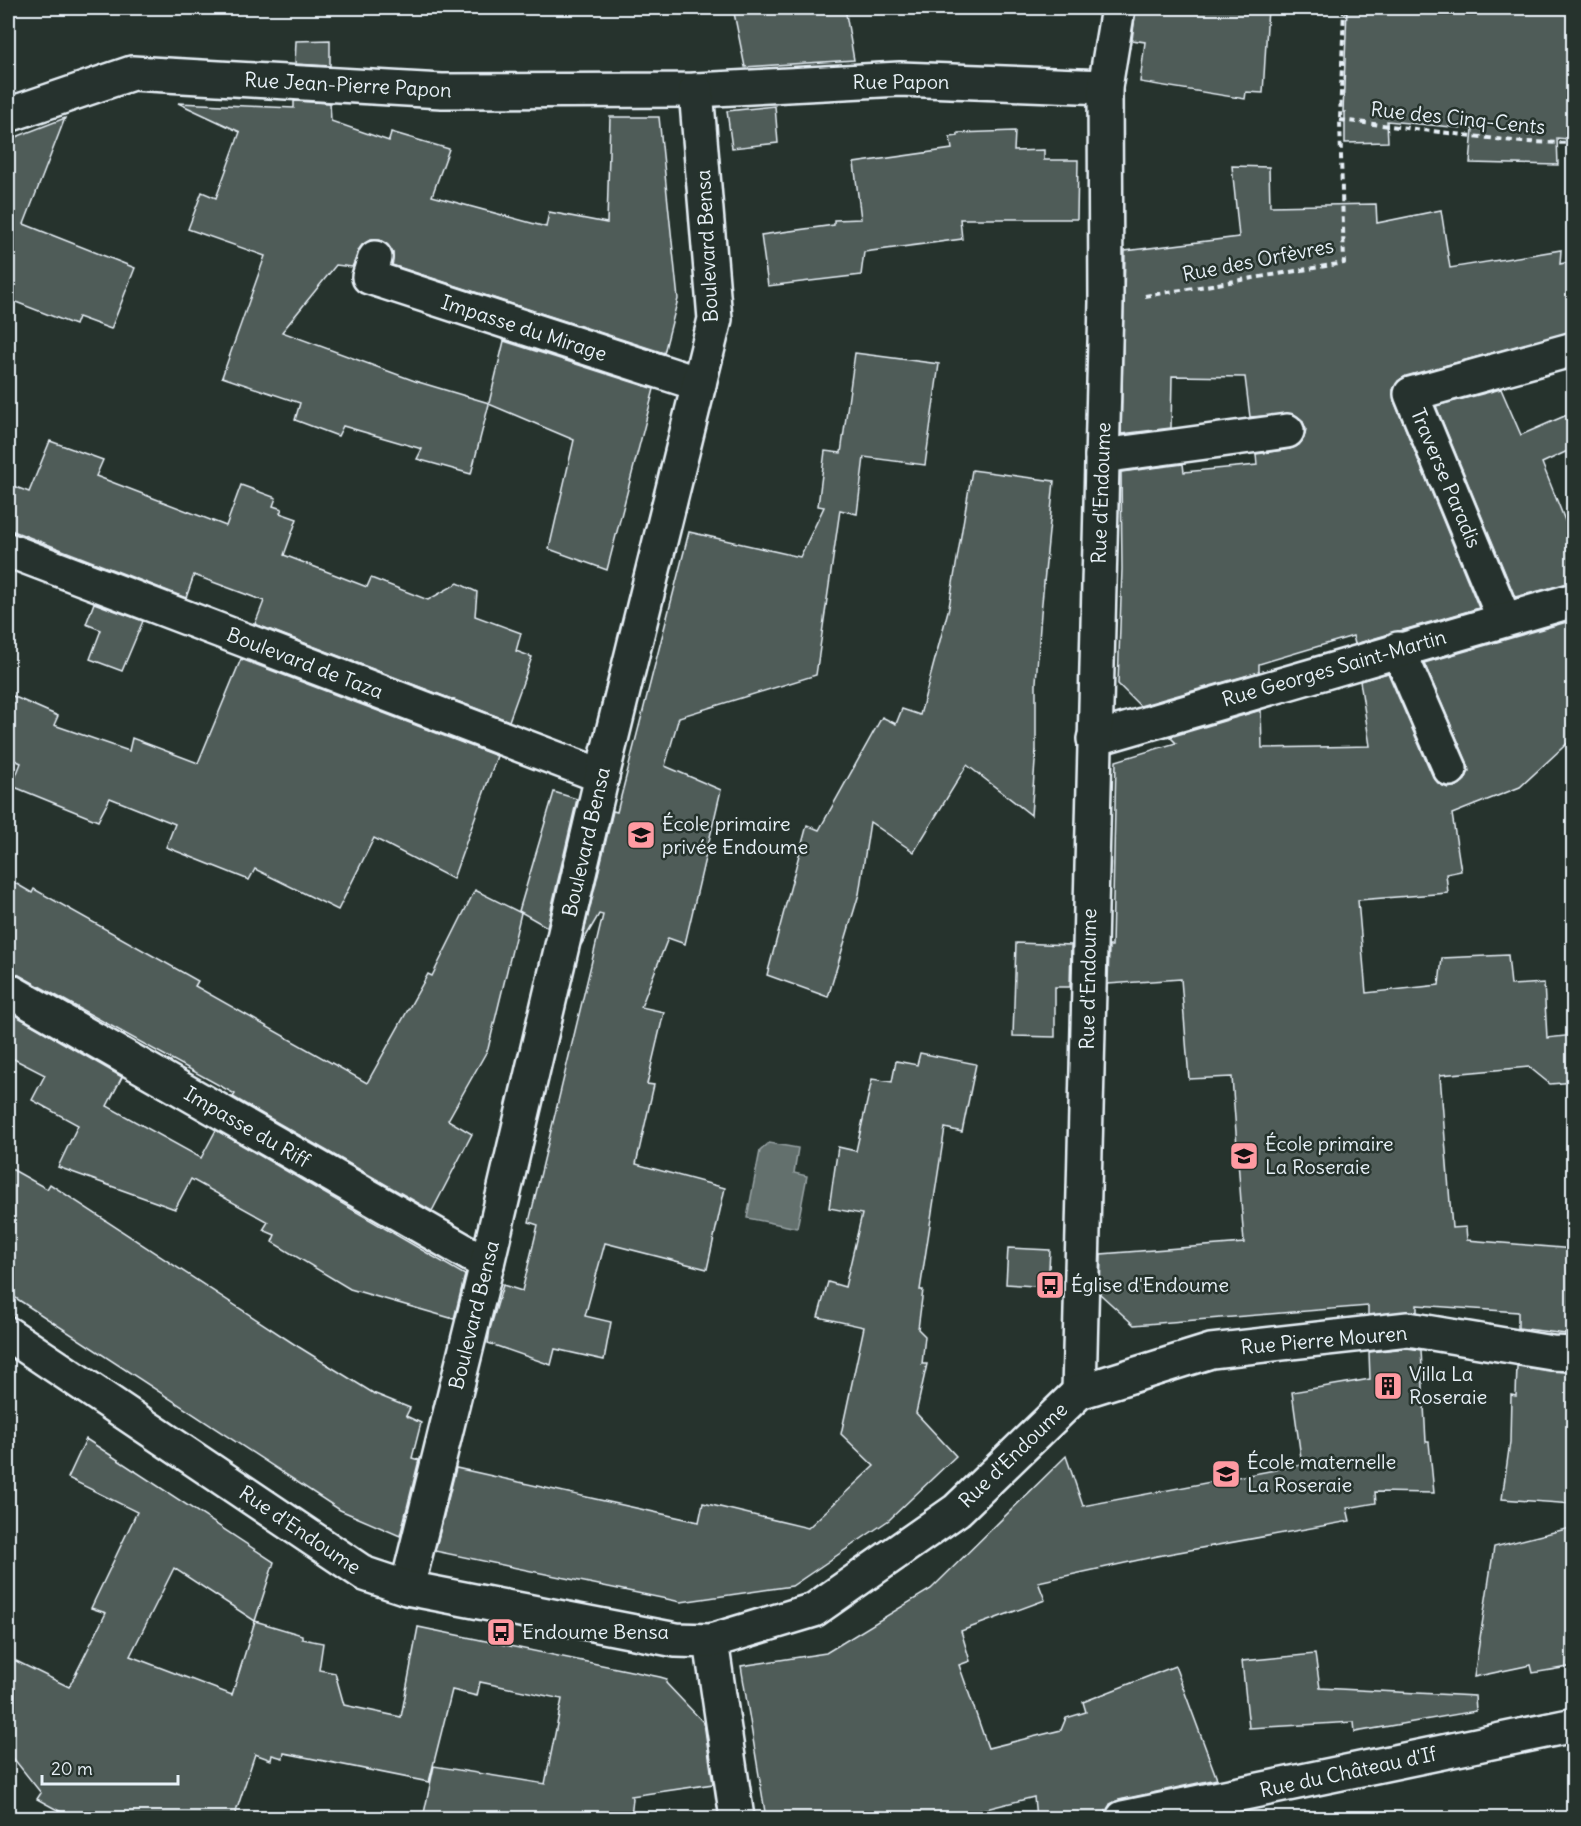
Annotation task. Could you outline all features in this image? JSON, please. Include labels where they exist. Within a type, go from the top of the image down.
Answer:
[{"type":"street","name":"Rue d'Endoume","points":[[8,1334],[365,1574],[406,1588],[675,1641],[711,1641],[814,1610],[957,1510],[1078,1392],[1106,302],[1105,87],[1118,8]]},
{"type":"street","name":"Rue Jean-Pierre Papon","points":[[8,115],[132,73],[442,91],[696,90]]},
{"type":"street","name":"Rue Papon","points":[[696,90],[900,80],[1105,87]]},
{"type":"street","name":"Boulevard Bensa","points":[[406,1588],[487,1264],[602,776],[716,319],[696,90]]},
{"type":"street","name":"Impasse du Mirage","points":[[375,258],[369,277],[699,384]]},
{"type":"street","name":"Traverse Paradis","points":[[1504,619],[1411,394],[1574,350]]},
{"type":"street","points":[[1102,456],[1287,430]]},
{"type":"street","name":"Boulevard de Taza","points":[[8,550],[602,776]]},
{"type":"street","name":"Rue Georges Saint-Martin","points":[[1094,739],[1398,649],[1574,600]]},
{"type":"street","points":[[1398,649],[1450,769]]},
{"type":"street","name":"Impasse du Riff","points":[[8,990],[487,1264]]},
{"type":"street","name":"Rue Pierre Mouren","points":[[1078,1392],[1211,1351],[1408,1329],[1552,1353],[1574,1354]]},
{"type":"street","points":[[711,1641],[737,1818]]},
{"type":"street","name":"Rue du Château d'If","points":[[1123,1818],[1574,1725]]},
{"type":"path","name":"Rue des Orfèvres","points":[[1106,302],[1344,264],[1340,120],[1344,8]]},
{"type":"path","name":"Rue des Cinq-Cents","points":[[1340,120],[1522,142],[1574,143]]},
{"type":"shaded area","points":[[769,1143],[798,1148],[794,1173],[807,1176],[797,1228],[747,1218],[760,1151]]},
{"type":"building","points":[[733,8],[845,8],[854,60],[745,67]]},
{"type":"building","points":[[1136,8],[1268,8],[1263,93],[1246,92],[1245,99],[1140,82],[1145,42],[1132,40]]},
{"type":"building","points":[[1347,8],[1574,8],[1574,125],[1569,125],[1569,139],[1557,138],[1558,165],[1470,163],[1473,129],[1387,121],[1388,142],[1345,143],[1345,112],[1343,112]]},
{"type":"building","points":[[330,40],[330,66],[295,64],[296,41]]},
{"type":"building","points":[[294,101],[330,103],[331,121],[389,141],[391,132],[449,149],[432,196],[546,227],[549,212],[607,223],[610,117],[659,117],[678,299],[664,353],[392,265],[393,253],[388,245],[380,240],[370,240],[362,245],[352,267],[336,265],[282,332],[415,381],[489,403],[504,341],[654,389],[607,570],[549,549],[574,440],[489,404],[471,474],[417,459],[422,449],[343,426],[338,436],[295,420],[300,403],[222,377],[265,256],[188,229],[202,192],[216,198],[240,132],[178,103],[294,108]]},
{"type":"building","points":[[775,106],[778,143],[732,148],[727,111]]},
{"type":"building","points":[[65,118],[24,224],[135,268],[111,329],[78,317],[75,325],[8,299],[8,140]]},
{"type":"building","points":[[1015,131],[1014,151],[1044,150],[1044,160],[1078,160],[1077,219],[960,219],[962,239],[864,252],[861,275],[768,286],[761,235],[834,225],[834,220],[861,219],[854,163],[952,149],[950,137],[958,136],[958,133]]},
{"type":"building","points":[[1232,166],[1269,167],[1270,206],[1376,204],[1377,223],[1441,210],[1450,268],[1561,250],[1560,264],[1574,261],[1574,331],[1406,376],[1398,381],[1393,390],[1394,401],[1479,608],[1355,644],[1353,636],[1259,664],[1259,672],[1140,706],[1118,684],[1122,569],[1121,472],[1183,464],[1184,472],[1257,465],[1256,454],[1290,449],[1299,445],[1306,429],[1302,420],[1294,414],[1250,417],[1245,377],[1172,376],[1171,428],[1121,434],[1125,251],[1239,237]]},
{"type":"building","points":[[855,353],[939,364],[925,465],[864,457],[857,514],[840,510],[816,675],[679,717],[665,766],[721,790],[685,944],[668,938],[641,1007],[664,1012],[647,1084],[654,1085],[636,1164],[725,1188],[707,1269],[605,1243],[585,1316],[611,1322],[604,1360],[555,1349],[551,1365],[488,1343],[490,1329],[503,1285],[522,1291],[538,1225],[529,1222],[603,915],[599,914],[581,945],[613,811],[617,812],[689,532],[800,557],[824,507],[818,506],[825,451],[841,453]]},
{"type":"building","points":[[1501,389],[1521,435],[1574,412],[1574,448],[1542,463],[1574,543],[1574,582],[1515,597],[1436,406]]},
{"type":"building","points":[[50,441],[103,460],[96,476],[226,526],[241,485],[276,498],[273,506],[282,509],[280,513],[297,519],[284,555],[367,587],[371,578],[428,600],[458,583],[477,592],[475,616],[521,633],[516,651],[532,657],[509,721],[255,624],[264,601],[194,575],[186,598],[8,529],[8,484],[29,492]]},
{"type":"building","points":[[972,470],[1054,481],[1036,682],[1036,749],[1031,815],[967,765],[914,852],[870,822],[859,894],[828,997],[767,975],[807,825],[819,830],[882,717],[896,724],[902,709],[920,715],[949,607]]},
{"type":"building","points":[[94,603],[143,621],[122,671],[90,659],[101,630],[86,624]]},
{"type":"building","points":[[1574,620],[1574,737],[1520,787],[1452,814],[1461,871],[1446,874],[1448,893],[1358,900],[1366,993],[1439,985],[1442,958],[1508,955],[1511,985],[1544,983],[1547,1038],[1574,1035],[1574,1082],[1550,1084],[1529,1067],[1440,1075],[1452,1228],[1466,1227],[1467,1240],[1574,1249],[1574,1335],[1518,1328],[1518,1312],[1417,1305],[1417,1312],[1368,1315],[1368,1306],[1134,1325],[1100,1294],[1101,1254],[1244,1243],[1232,1077],[1189,1079],[1181,979],[1108,984],[1109,946],[1112,946],[1116,761],[1176,743],[1170,737],[1261,710],[1262,748],[1370,746],[1360,681],[1388,673],[1433,777],[1439,784],[1448,788],[1457,786],[1465,780],[1469,771],[1467,762],[1424,663]]},
{"type":"building","points":[[241,659],[497,756],[453,879],[374,838],[338,910],[255,869],[249,880],[166,847],[175,824],[110,798],[98,821],[12,786],[21,763],[8,757],[8,694],[58,716],[54,725],[129,751],[132,738],[198,763]]},
{"type":"building","points":[[554,792],[577,799],[547,927],[519,911]]},
{"type":"building","points":[[8,879],[32,893],[34,889],[198,981],[195,986],[367,1083],[428,974],[432,976],[475,890],[521,913],[488,1049],[448,1120],[472,1134],[432,1211],[233,1097],[235,1094],[8,971]]},
{"type":"building","points":[[1016,943],[1071,945],[1070,987],[1055,987],[1055,1037],[1013,1036]]},
{"type":"building","points":[[8,1011],[122,1077],[107,1106],[201,1158],[216,1130],[465,1275],[454,1319],[350,1289],[272,1242],[275,1235],[263,1230],[268,1222],[191,1179],[175,1209],[58,1167],[78,1125],[32,1100],[45,1075],[8,1056]]},
{"type":"building","points":[[920,1053],[976,1064],[962,1132],[945,1128],[920,1290],[923,1290],[918,1329],[925,1336],[922,1364],[927,1364],[916,1413],[956,1456],[889,1520],[792,1586],[681,1602],[435,1551],[456,1468],[699,1522],[703,1503],[808,1528],[874,1466],[841,1434],[864,1327],[818,1317],[828,1282],[845,1287],[862,1214],[829,1208],[838,1147],[856,1151],[872,1079],[892,1082],[896,1061],[917,1065]]},
{"type":"building","points":[[8,1167],[47,1189],[50,1184],[294,1344],[373,1393],[410,1408],[406,1416],[421,1423],[412,1458],[419,1460],[400,1536],[340,1510],[8,1293]]},
{"type":"building","points":[[1008,1248],[1050,1250],[1048,1287],[1006,1284]]},
{"type":"building","points":[[1407,1348],[1421,1350],[1426,1442],[1429,1442],[1434,1493],[1375,1492],[1376,1503],[1347,1508],[1350,1521],[1157,1556],[1038,1582],[1045,1600],[961,1631],[970,1661],[959,1665],[988,1748],[1061,1730],[1066,1718],[1086,1712],[1083,1702],[1175,1666],[1217,1779],[1119,1800],[1110,1804],[1105,1818],[1036,1818],[1034,1797],[950,1818],[766,1818],[741,1666],[826,1653],[931,1589],[1066,1456],[1083,1506],[1302,1465],[1292,1392],[1370,1379],[1369,1352]]},
{"type":"building","points":[[1517,1366],[1574,1373],[1574,1504],[1502,1499],[1510,1442],[1511,1395],[1516,1396]]},
{"type":"building","points":[[86,1439],[274,1562],[255,1621],[302,1635],[302,1639],[323,1643],[319,1670],[335,1673],[344,1705],[401,1717],[418,1627],[660,1677],[667,1679],[666,1683],[704,1723],[713,1784],[631,1796],[633,1798],[631,1818],[423,1818],[434,1766],[545,1784],[562,1699],[480,1682],[477,1696],[452,1690],[429,1782],[284,1753],[283,1758],[272,1755],[271,1760],[255,1754],[234,1818],[72,1818],[37,1799],[41,1793],[14,1759],[8,1756],[8,1657],[69,1687],[106,1613],[91,1608],[137,1512],[68,1478]],"holes":[[[174,1568],[255,1621],[232,1695],[130,1656]]]},
{"type":"building","points":[[1574,1527],[1574,1666],[1533,1673],[1531,1665],[1474,1677],[1494,1547]]},
{"type":"building","points":[[1315,1654],[1320,1688],[1475,1696],[1476,1711],[1355,1732],[1354,1722],[1249,1728],[1242,1661]]},
{"type":"place","name":"École primaire privée Endoume","points":[[641,835]]},
{"type":"place","name":"École primaire La Roseraie","points":[[1244,1156]]},
{"type":"place","name":"Église d'Endoume","points":[[1050,1285]]},
{"type":"place","name":"Villa La Roseraie","points":[[1388,1386]]},
{"type":"place","name":"École maternelle La Roseraie","points":[[1226,1474]]},
{"type":"place","name":"Endoume Bensa","points":[[501,1632]]}]
